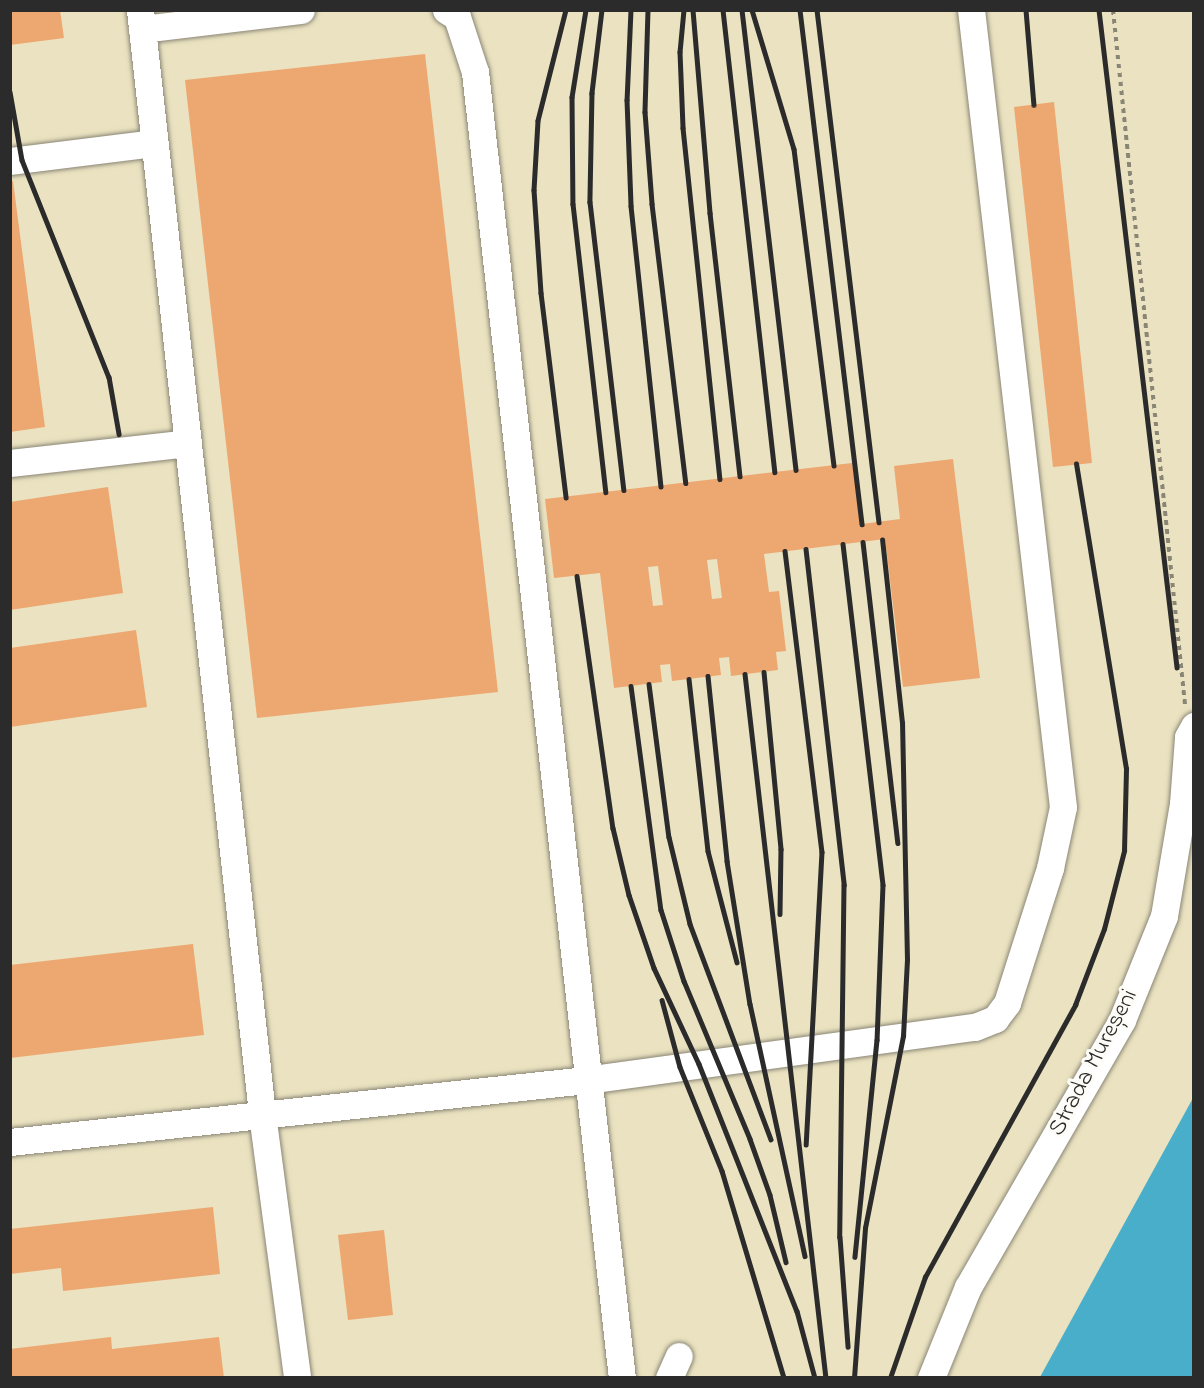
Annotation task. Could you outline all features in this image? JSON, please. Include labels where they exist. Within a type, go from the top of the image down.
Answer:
[{"type":"street","points":[[297,1377],[262,1114],[141,20],[301,10]]},
{"type":"street","points":[[446,10],[457,17],[475,72],[586,1080],[622,1377]]},
{"type":"street","points":[[10,1142],[586,1080],[975,1027],[995,1019],[1007,1003],[1050,868],[1063,807],[970,10]]},
{"type":"street","points":[[10,161],[154,143]]},
{"type":"street","points":[[10,463],[188,443]]},
{"type":"street","name":"Strada Mureșeni","points":[[931,1377],[968,1287],[1122,1020],[1164,916],[1183,804],[1191,732]]},
{"type":"path","points":[[1113,10],[1191,732]]},
{"type":"water","points":[[1193,1098],[1193,1377],[1040,1377]]},
{"type":"building","points":[[10,10],[60,10],[64,38],[10,45]]},
{"type":"building","points":[[425,54],[498,692],[257,718],[185,80]]},
{"type":"building","points":[[1054,102],[1092,463],[1053,467],[1014,107]]},
{"type":"building","points":[[13,181],[45,427],[10,432],[10,182]]},
{"type":"building","points":[[953,459],[980,678],[903,687],[885,539],[764,554],[769,592],[779,591],[786,651],[776,652],[778,670],[731,676],[729,657],[719,658],[721,675],[672,681],[670,664],[660,665],[662,682],[614,688],[600,573],[554,578],[545,499],[852,463],[862,524],[900,519],[894,466]],"holes":[[[717,559],[722,598],[712,599],[707,560]],[[658,566],[663,605],[653,606],[648,567]]]},
{"type":"building","points":[[108,487],[123,593],[10,610],[10,502]]},
{"type":"building","points":[[136,630],[147,707],[10,727],[10,648]]},
{"type":"building","points":[[193,944],[204,1035],[10,1058],[10,965]]},
{"type":"building","points":[[213,1207],[220,1274],[63,1291],[61,1268],[10,1274],[10,1229]]},
{"type":"building","points":[[384,1230],[393,1315],[348,1320],[338,1235]]},
{"type":"building","points":[[111,1337],[112,1349],[219,1337],[224,1378],[10,1378],[10,1349]]},
{"type":"railway","points":[[566,10],[538,121],[534,190],[541,293],[566,497]]},
{"type":"railway","points":[[586,10],[572,97],[573,204],[606,492]]},
{"type":"railway","points":[[602,10],[592,93],[590,202],[624,490]]},
{"type":"railway","points":[[631,10],[627,100],[631,206],[661,486]]},
{"type":"railway","points":[[648,10],[645,112],[652,204],[686,483]]},
{"type":"railway","points":[[684,10],[680,52],[683,128],[720,479]]},
{"type":"railway","points":[[693,10],[710,213],[740,476]]},
{"type":"railway","points":[[723,10],[775,472]]},
{"type":"railway","points":[[742,10],[796,470]]},
{"type":"railway","points":[[752,10],[794,149],[834,465]]},
{"type":"railway","points":[[800,10],[862,524]]},
{"type":"railway","points":[[817,10],[879,522]]},
{"type":"railway","points":[[1026,10],[1034,105]]},
{"type":"railway","points":[[1099,10],[1177,667]]},
{"type":"railway","points":[[10,92],[22,160],[109,377],[119,434]]},
{"type":"railway","points":[[890,1378],[925,1277],[1075,1005],[1104,929],[1124,851],[1126,769],[1076,464]]},
{"type":"railway","points":[[854,1378],[865,1228],[903,1036],[907,960],[902,723],[882,540]]},
{"type":"railway","points":[[863,542],[898,843]]},
{"type":"railway","points":[[843,544],[883,885],[877,1040],[855,1257]]},
{"type":"railway","points":[[806,549],[844,885],[840,1237],[848,1347]]},
{"type":"railway","points":[[785,551],[822,852],[806,1145]]},
{"type":"railway","points":[[577,576],[613,828],[629,895],[654,968],[699,1064],[797,1311],[815,1378]]},
{"type":"railway","points":[[764,672],[781,849],[780,914]]},
{"type":"railway","points":[[745,674],[826,1378]]},
{"type":"railway","points":[[708,676],[727,861],[750,1004],[805,1256]]},
{"type":"railway","points":[[689,679],[708,851],[737,962]]},
{"type":"railway","points":[[649,684],[669,837],[690,924],[771,1139]]},
{"type":"railway","points":[[631,686],[661,910],[684,981],[750,1139],[770,1195],[786,1262]]},
{"type":"railway","points":[[662,1000],[680,1067],[722,1171],[784,1378]]}]
